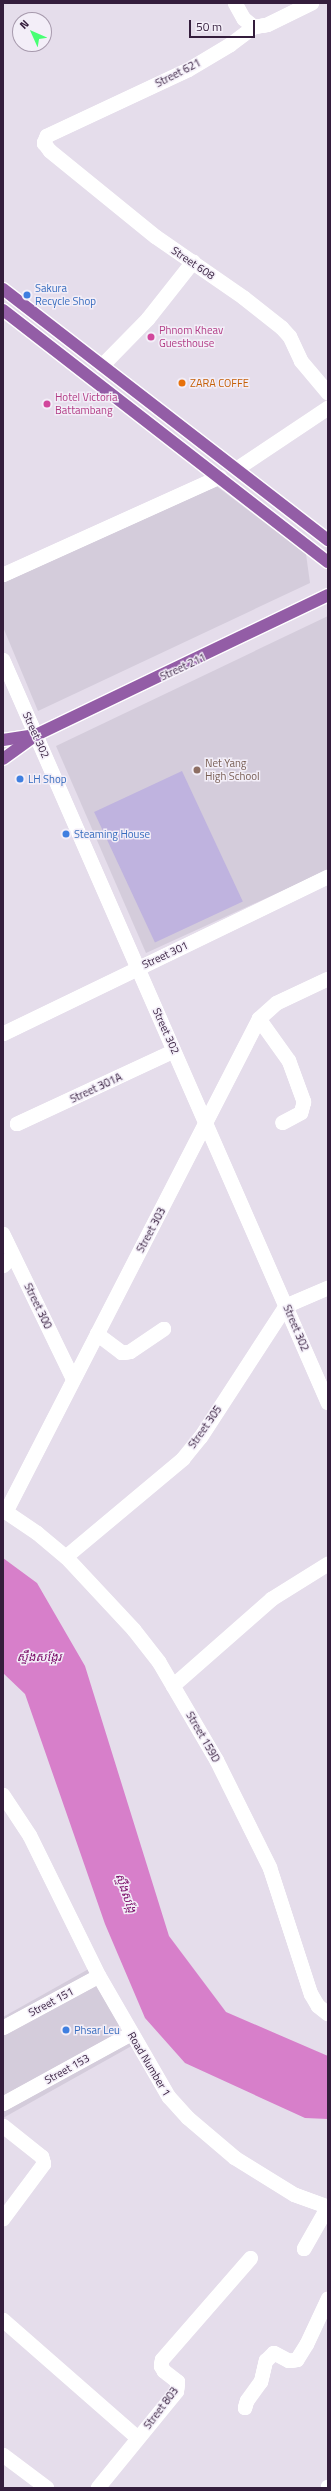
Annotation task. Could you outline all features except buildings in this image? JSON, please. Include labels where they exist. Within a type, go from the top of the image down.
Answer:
[{"type":"main road","points":[[3,289],[328,540]]},
{"type":"main road","points":[[3,310],[328,562]]},
{"type":"main road","name":"Street 211","points":[[3,760],[36,735],[328,595]]},
{"type":"main road","name":"Street 211","points":[[3,740],[36,735]]},
{"type":"street","points":[[235,3],[244,19],[254,27]]},
{"type":"street","name":"Street 621","points":[[44,143],[47,136],[188,70],[230,46],[254,27],[267,24],[312,3]]},
{"type":"street","name":"Street 608","points":[[44,143],[50,151],[156,237],[282,328],[290,337],[302,361],[328,393]]},
{"type":"street","points":[[102,366],[148,319],[192,262]]},
{"type":"street","points":[[236,469],[328,408]]},
{"type":"street","points":[[3,575],[220,477]]},
{"type":"street","name":"Street 302","points":[[3,660],[328,1403]]},
{"type":"street","name":"Street 301","points":[[3,1034],[328,878]]},
{"type":"street","name":"Street 303","points":[[5,1511],[207,1125],[259,1019],[277,1003],[328,978]]},
{"type":"street","points":[[259,1019],[289,1061],[304,1102],[301,1113],[282,1123]]},
{"type":"street","name":"Street 301A","points":[[17,1124],[174,1051]]},
{"type":"street","name":"Street 300","points":[[3,1234],[73,1379]]},
{"type":"street","points":[[3,1266],[13,1256]]},
{"type":"street","points":[[286,1306],[328,1288]]},
{"type":"street","name":"Street 305","points":[[66,1557],[183,1459],[201,1437],[286,1306]]},
{"type":"street","points":[[97,1334],[122,1353],[130,1352],[164,1329]]},
{"type":"street","name":"Street 159D","points":[[5,1511],[37,1533],[66,1557],[134,1630],[173,1686],[217,1762],[270,1868],[311,1994],[318,2006],[328,2014]]},
{"type":"street","points":[[173,1686],[276,1596],[328,1564]]},
{"type":"street","name":"Road Number 1","points":[[3,1795],[16,1811],[41,1857],[99,1976],[131,2034],[169,2097],[211,2139],[264,2178],[295,2195],[328,2207]]},
{"type":"street","name":"Street 151","points":[[6,2023],[99,1976]]},
{"type":"street","name":"Street 153","points":[[3,2104],[131,2034]]},
{"type":"street","points":[[3,2126],[42,2157],[44,2164],[3,2219]]},
{"type":"street","points":[[304,2249],[328,2207]]},
{"type":"street","name":"Street 803","points":[[98,2488],[180,2386],[164,2371],[161,2366],[162,2360],[251,2258]]},
{"type":"street","points":[[246,2408],[247,2401],[260,2382],[266,2361],[274,2353],[289,2361],[297,2360],[307,2344],[328,2299]]},
{"type":"street","points":[[3,2320],[138,2438]]},
{"type":"street","points":[[3,2455],[47,2488]]},
{"type":"shaded area","points":[[215,485],[306,554],[310,583],[38,711],[3,627],[3,581]]},
{"type":"shaded area","name":"Net Yang High School","points":[[328,616],[328,870],[146,953],[56,746]]},
{"type":"shaded area","points":[[182,771],[243,902],[155,943],[94,812]]},
{"type":"shaded area","name":"Phsar Leu","points":[[94,1966],[137,2043],[3,2118],[3,2017]]},
{"type":"water","name":"ស្ទឹងសង្កែរ","points":[[3,1558],[37,1583],[85,1666],[169,1936],[226,2012],[328,2056],[328,2119],[305,2118],[185,2063],[145,2018],[105,1924],[25,1694],[3,1673]]},
{"type":"place","name":"Sakura Recycle Shop","points":[[27,295]]},
{"type":"place","name":"Phnom Kheav Guesthouse","points":[[151,337]]},
{"type":"place","name":"ZARA COFFE","points":[[182,383]]},
{"type":"place","name":"Hotel Victoria Battambang","points":[[47,404]]},
{"type":"place","name":"Net Yang High School","points":[[197,770]]},
{"type":"place","name":"LH Shop","points":[[20,779]]},
{"type":"place","name":"Steaming House","points":[[66,834]]},
{"type":"place","name":"Phsar Leu","points":[[66,2030]]},
{"type":"water label","name":"ស្ទឹងសង្កែ","points":[[126,1893]]}]
